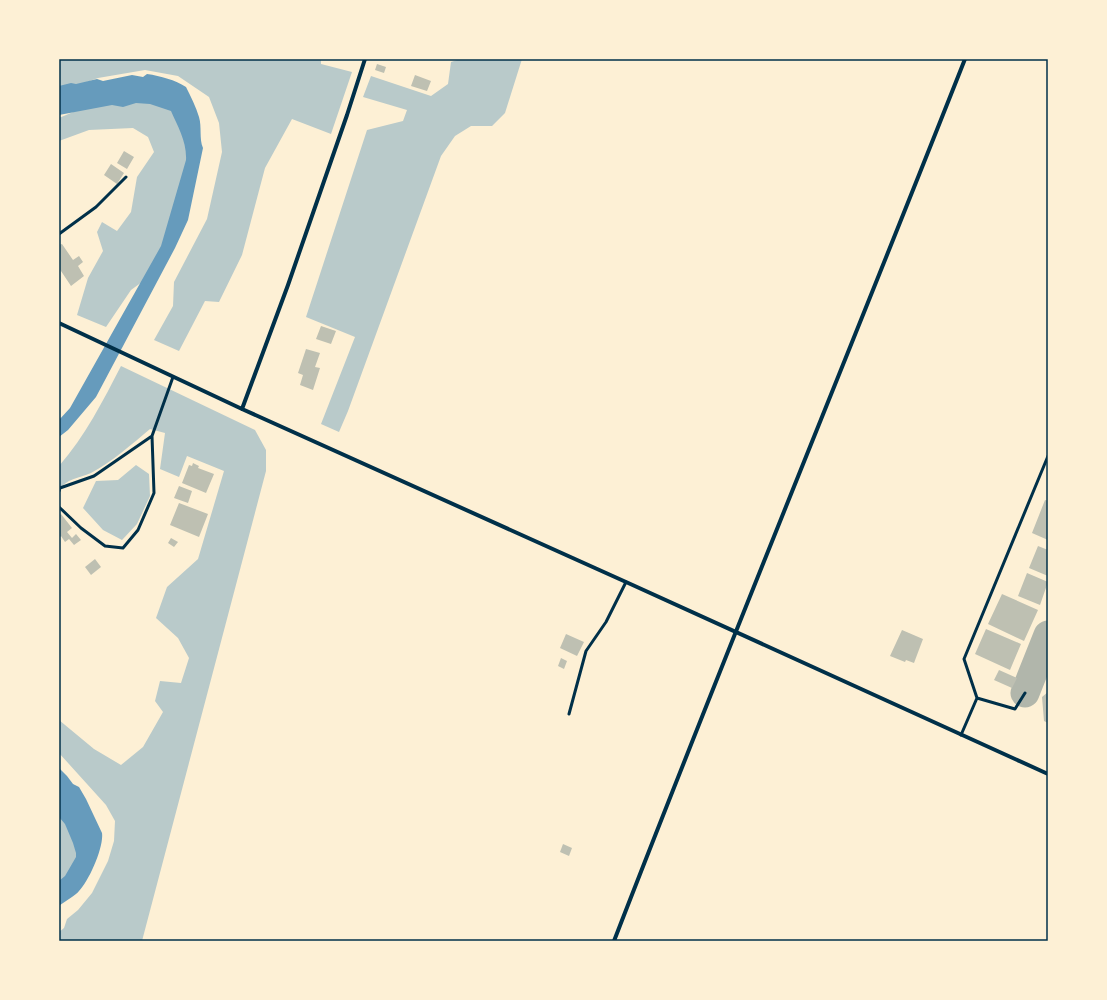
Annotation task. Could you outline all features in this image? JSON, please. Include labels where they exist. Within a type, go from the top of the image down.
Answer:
[{"type":"street","points":[[242,409],[288,285],[365,59]]},
{"type":"street","points":[[614,941],[677,779],[842,371],[965,59]]},
{"type":"street","points":[[59,323],[242,409],[1048,774]]},
{"type":"lane","points":[[59,234],[96,206],[126,177]]},
{"type":"lane","points":[[59,507],[81,528],[105,546],[123,548],[138,530],[154,493],[152,436],[173,377]]},
{"type":"lane","points":[[59,491],[60,488],[94,476],[152,436]]},
{"type":"lane","points":[[961,735],[977,698],[964,659],[1048,456]]},
{"type":"lane","points":[[569,714],[586,651],[606,622],[626,582]]},
{"type":"lane","points":[[977,698],[1015,709],[1024,692]]},
{"type":"shaded area","points":[[59,59],[321,59],[321,64],[352,72],[331,134],[292,119],[265,168],[242,255],[219,302],[205,301],[179,351],[154,340],[173,306],[174,282],[207,219],[222,152],[219,123],[209,97],[178,76],[145,70],[98,78],[59,92]]},
{"type":"shaded area","points":[[460,59],[522,59],[505,113],[492,126],[471,126],[455,136],[441,156],[339,432],[321,424],[355,337],[306,317],[367,130],[403,121],[407,110],[363,97],[371,76],[431,96],[448,84],[451,62]]},
{"type":"shaded area","points":[[118,93],[152,93],[188,118],[192,179],[157,271],[131,290],[106,327],[77,315],[88,278],[103,251],[97,232],[102,222],[117,231],[131,212],[137,177],[154,152],[148,137],[133,128],[89,130],[59,141],[59,118]]},
{"type":"shaded area","points":[[121,366],[255,430],[266,450],[266,471],[142,941],[59,941],[59,932],[64,928],[67,919],[78,910],[92,893],[108,861],[114,841],[115,821],[106,805],[59,753],[59,720],[94,749],[121,765],[143,747],[163,712],[155,701],[160,681],[181,683],[189,658],[178,638],[156,618],[167,587],[198,559],[224,471],[187,456],[179,477],[160,469],[165,433],[150,429],[107,464],[91,473],[65,483],[59,490],[59,466],[77,443]]},
{"type":"shaded area","points":[[136,465],[149,474],[150,496],[137,524],[122,540],[103,530],[83,508],[96,481],[118,480]]},
{"type":"shaded area","points":[[59,792],[83,848],[59,902]]},
{"type":"water","points":[[147,74],[177,82],[186,87],[199,117],[203,148],[188,220],[175,248],[96,397],[68,430],[59,437],[59,420],[70,408],[161,246],[186,160],[186,153],[184,141],[171,111],[150,104],[136,103],[123,107],[112,105],[59,115],[59,86],[97,79],[103,81],[132,75],[143,77]]},
{"type":"water","points":[[59,768],[73,784],[79,787],[102,833],[102,839],[95,864],[87,880],[77,893],[59,906],[59,881],[65,876],[76,857],[76,853],[65,824],[59,817]]},
{"type":"building","points":[[377,64],[386,67],[384,73],[375,70]]},
{"type":"building","points":[[415,75],[431,81],[427,91],[411,86]]},
{"type":"building","points":[[124,151],[134,157],[127,169],[117,163]]},
{"type":"building","points":[[111,164],[124,173],[117,184],[104,175]]},
{"type":"building","points":[[62,244],[73,260],[79,256],[83,262],[78,266],[84,276],[71,286],[59,268],[59,245]]},
{"type":"building","points":[[321,326],[336,331],[331,344],[316,339]]},
{"type":"building","points":[[306,349],[320,353],[315,367],[320,368],[313,390],[300,385],[303,375],[298,373]]},
{"type":"building","points":[[193,463],[199,466],[198,468],[214,474],[206,493],[182,483],[189,465],[192,466]]},
{"type":"building","points":[[179,486],[192,491],[188,503],[174,498]]},
{"type":"building","points":[[1045,500],[1048,501],[1048,540],[1032,533]]},
{"type":"building","points":[[179,503],[208,514],[199,537],[170,525]]},
{"type":"building","points":[[61,514],[72,528],[67,532],[72,538],[76,534],[81,540],[74,545],[69,539],[65,542],[61,536],[59,538],[59,516]]},
{"type":"building","points":[[171,538],[178,542],[174,547],[168,543]]},
{"type":"building","points":[[1038,546],[1048,550],[1048,576],[1029,568]]},
{"type":"building","points":[[95,559],[101,567],[91,575],[85,567]]},
{"type":"building","points":[[1027,573],[1048,582],[1040,605],[1018,596]]},
{"type":"building","points":[[1002,594],[1038,610],[1024,641],[988,624]]},
{"type":"building","points":[[986,629],[1021,644],[1010,670],[975,654]]},
{"type":"building","points":[[902,630],[923,639],[914,663],[906,660],[905,662],[890,656]]},
{"type":"building","points":[[566,634],[584,642],[577,656],[560,648]]},
{"type":"building","points":[[561,658],[567,661],[564,669],[558,666]]},
{"type":"building","points":[[999,670],[1017,678],[1012,688],[994,680]]},
{"type":"building","points":[[1048,692],[1048,723],[1044,721],[1042,697]]},
{"type":"building","points":[[563,844],[572,848],[569,856],[560,852]]},
{"type":"taxiway","points":[[1025,693],[1048,635]]}]
